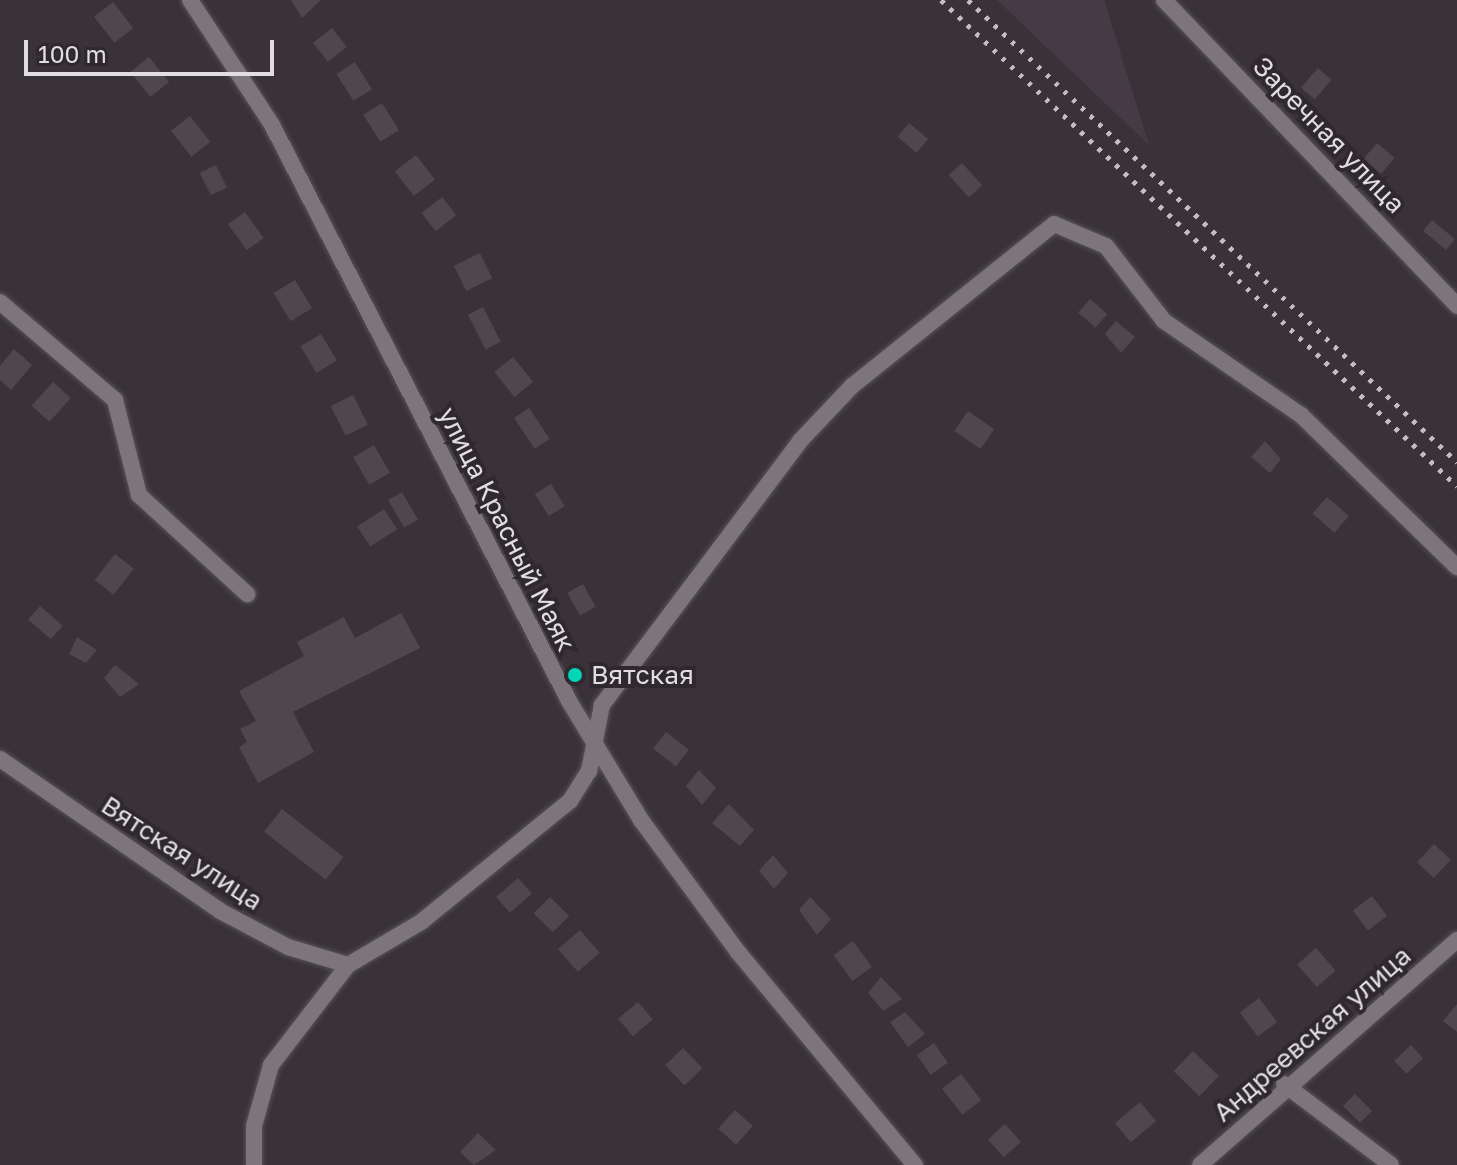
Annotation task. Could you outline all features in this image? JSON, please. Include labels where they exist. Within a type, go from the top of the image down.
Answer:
[{"type":"street","name":"улица Красный Маяк","points":[[190,0],[272,125],[596,747],[738,952],[915,1165]]},
{"type":"street","name":"Заречная улица","points":[[1164,0],[1457,306]]},
{"type":"street","points":[[254,1165],[254,1126],[271,1065],[348,965],[421,922],[570,801],[596,747],[602,705],[800,441],[852,386],[1054,224],[1106,246],[1164,321],[1301,415],[1457,567]]},
{"type":"street","points":[[0,302],[115,400],[139,495],[247,594]]},
{"type":"street","name":"Вятская улица","points":[[0,759],[220,911],[288,947],[348,965]]},
{"type":"street","name":"Андреевская улица","points":[[1200,1165],[1284,1084],[1457,940]]},
{"type":"street","points":[[1284,1084],[1391,1165]]},
{"type":"shaded area","points":[[997,0],[1104,0],[1149,145]]},
{"type":"building","points":[[291,0],[321,0],[302,18]]},
{"type":"building","points":[[113,2],[133,28],[114,43],[94,17]]},
{"type":"building","points":[[332,28],[347,47],[328,62],[313,43]]},
{"type":"building","points":[[149,57],[169,82],[150,97],[130,72]]},
{"type":"building","points":[[355,62],[372,89],[353,101],[336,74]]},
{"type":"building","points":[[1318,68],[1332,80],[1315,99],[1301,88]]},
{"type":"building","points":[[382,103],[399,130],[380,142],[363,115]]},
{"type":"building","points":[[190,116],[210,142],[191,157],[171,131]]},
{"type":"building","points":[[909,123],[928,139],[917,153],[897,137]]},
{"type":"building","points":[[1377,143],[1395,158],[1381,174],[1364,159]]},
{"type":"building","points":[[416,155],[435,179],[414,196],[395,172]]},
{"type":"building","points":[[962,163],[982,185],[969,197],[949,175]]},
{"type":"building","points":[[216,165],[227,187],[211,195],[200,173]]},
{"type":"building","points":[[442,197],[456,215],[436,231],[422,213]]},
{"type":"building","points":[[245,212],[264,238],[247,250],[228,224]]},
{"type":"building","points":[[1432,220],[1455,239],[1446,250],[1423,231]]},
{"type":"building","points":[[480,253],[492,278],[466,291],[454,266]]},
{"type":"building","points":[[295,280],[312,308],[291,321],[274,293]]},
{"type":"building","points":[[1090,299],[1107,314],[1096,328],[1078,313]]},
{"type":"building","points":[[483,307],[501,342],[486,349],[468,315]]},
{"type":"building","points":[[1116,321],[1135,337],[1121,353],[1105,334]]},
{"type":"building","points":[[321,334],[337,361],[316,373],[300,346]]},
{"type":"building","points":[[14,349],[32,365],[11,390],[0,380],[0,366]]},
{"type":"building","points":[[513,357],[533,382],[514,397],[494,372]]},
{"type":"building","points":[[53,382],[71,398],[49,422],[32,406]]},
{"type":"building","points":[[353,395],[368,424],[346,436],[331,406]]},
{"type":"building","points":[[529,408],[550,439],[535,449],[514,418]]},
{"type":"building","points":[[968,411],[994,429],[980,449],[954,431]]},
{"type":"building","points":[[1265,441],[1281,459],[1270,473],[1251,457]]},
{"type":"building","points":[[374,445],[390,473],[369,485],[353,457]]},
{"type":"building","points":[[551,484],[565,506],[549,516],[535,494]]},
{"type":"building","points":[[402,492],[418,520],[404,528],[388,500]]},
{"type":"building","points":[[1327,497],[1349,516],[1334,533],[1313,514]]},
{"type":"building","points":[[384,509],[397,529],[370,547],[357,526]]},
{"type":"building","points":[[115,554],[134,569],[114,595],[95,580]]},
{"type":"building","points":[[583,584],[596,607],[580,615],[567,593]]},
{"type":"building","points":[[40,606],[63,626],[51,639],[28,620]]},
{"type":"building","points":[[401,613],[420,648],[293,712],[314,752],[258,783],[239,747],[247,742],[240,729],[256,721],[239,691],[304,656],[297,642],[344,617],[355,638]]},
{"type":"building","points":[[77,637],[97,650],[86,663],[69,654]]},
{"type":"building","points":[[115,665],[139,684],[120,697],[104,678]]},
{"type":"building","points":[[666,732],[689,750],[676,766],[653,749]]},
{"type":"building","points":[[699,770],[716,788],[702,805],[686,786]]},
{"type":"building","points":[[729,804],[754,830],[740,846],[712,823]]},
{"type":"building","points":[[282,809],[343,857],[326,880],[264,832]]},
{"type":"building","points":[[1434,844],[1451,860],[1434,878],[1417,862]]},
{"type":"building","points":[[773,855],[788,873],[774,889],[759,871]]},
{"type":"building","points":[[518,878],[532,894],[510,913],[496,897]]},
{"type":"building","points":[[1372,896],[1387,916],[1368,930],[1353,910]]},
{"type":"building","points":[[550,897],[569,916],[553,932],[534,913]]},
{"type":"building","points":[[810,897],[831,919],[817,935],[799,910]]},
{"type":"building","points":[[580,930],[600,953],[578,972],[558,949]]},
{"type":"building","points":[[853,941],[872,967],[852,981],[834,955]]},
{"type":"building","points":[[1316,948],[1336,971],[1317,987],[1297,964]]},
{"type":"building","points":[[881,977],[902,999],[883,1011],[868,993]]},
{"type":"building","points":[[1259,998],[1277,1022],[1258,1036],[1240,1012]]},
{"type":"building","points":[[638,1002],[653,1020],[633,1036],[618,1019]]},
{"type":"building","points":[[1457,1004],[1457,1032],[1443,1021]]},
{"type":"building","points":[[905,1012],[925,1034],[908,1047],[890,1022]]},
{"type":"building","points":[[934,1043],[948,1063],[931,1075],[917,1055]]},
{"type":"building","points":[[1411,1045],[1423,1058],[1406,1074],[1394,1061]]},
{"type":"building","points":[[683,1048],[702,1068],[684,1086],[665,1065]]},
{"type":"building","points":[[1193,1051],[1219,1076],[1199,1096],[1174,1071]]},
{"type":"building","points":[[961,1074],[981,1100],[962,1115],[942,1089]]},
{"type":"building","points":[[1355,1094],[1372,1111],[1360,1123],[1343,1106]]},
{"type":"building","points":[[1140,1102],[1156,1121],[1131,1142],[1115,1123]]},
{"type":"building","points":[[735,1110],[753,1126],[736,1145],[718,1129]]},
{"type":"building","points":[[1005,1124],[1021,1142],[1004,1157],[988,1139]]},
{"type":"building","points":[[478,1133],[496,1150],[474,1165],[460,1152]]},
{"type":"railway","points":[[941,0],[1457,486]]},
{"type":"railway","points":[[968,0],[1457,462]]},
{"type":"place","name":"Вятская","points":[[575,675]]}]
